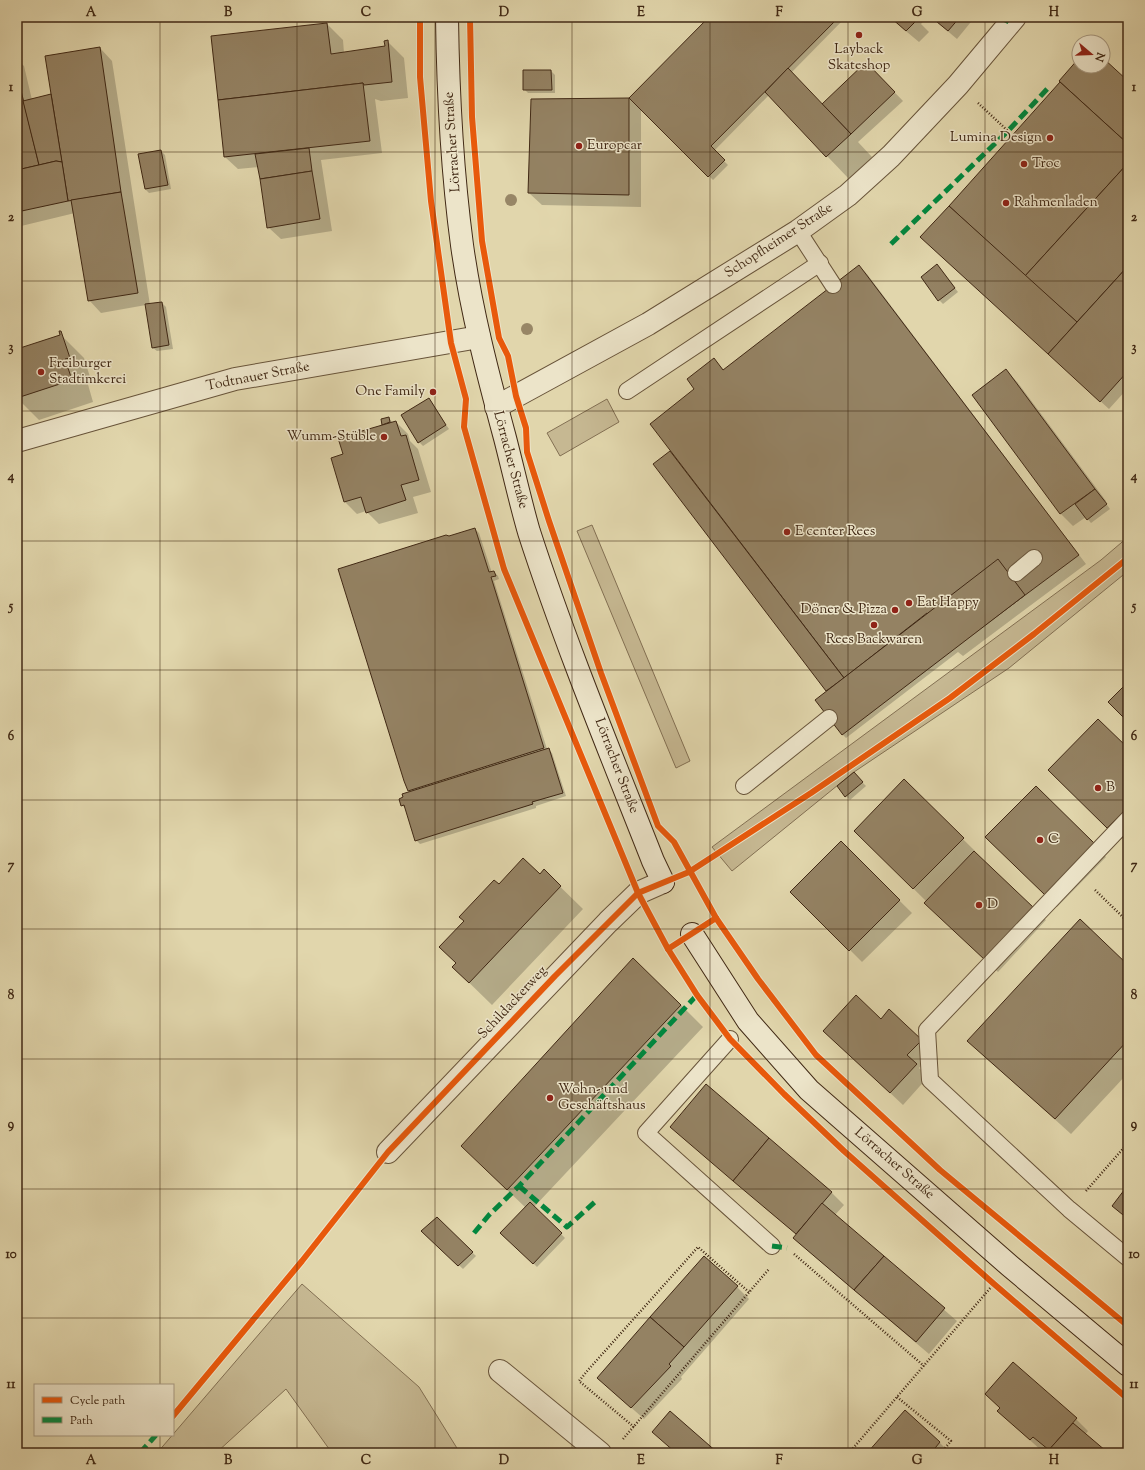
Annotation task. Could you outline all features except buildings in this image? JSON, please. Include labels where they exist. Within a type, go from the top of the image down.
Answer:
[{"type":"street","name":"Lörracher Straße","points":[[447,17],[447,56],[457,198],[462,246],[479,337],[496,407],[529,531],[584,685],[653,861],[663,882]]},
{"type":"street","name":"Schopfheimer Straße","points":[[496,407],[648,324],[798,231],[848,195],[891,156],[958,85],[1015,17]]},
{"type":"street","name":"Todtnauer Straße","points":[[17,441],[235,378],[479,337]]},
{"type":"street","name":"Schildackerweg","points":[[388,1152],[608,922],[638,893],[663,882]]},
{"type":"street","name":"Lörracher Straße","points":[[692,934],[748,1021],[809,1090],[1010,1266],[1128,1365]]},
{"type":"street","points":[[500,1371],[600,1453]]},
{"type":"lane","points":[[798,231],[833,285]]},
{"type":"lane","points":[[627,391],[820,263]]},
{"type":"lane","points":[[1016,573],[1034,558]]},
{"type":"lane","points":[[744,786],[829,718]]},
{"type":"lane","points":[[1128,819],[927,1030],[930,1080],[1069,1209],[1128,1258]]},
{"type":"lane","points":[[730,1038],[646,1133],[772,1246]]},
{"type":"path","points":[[958,85],[1008,131]]},
{"type":"path","points":[[1077,872],[1128,922]]},
{"type":"path","points":[[1069,1209],[1128,1143]]},
{"type":"path","points":[[634,1427],[579,1381],[588,1370],[698,1247],[750,1293]]},
{"type":"path","points":[[793,1253],[924,1366]]},
{"type":"path","points":[[849,1453],[994,1284]]},
{"type":"path","points":[[620,1443],[753,1288]]},
{"type":"path","points":[[897,1397],[951,1441],[941,1453]]},
{"type":"shaded area","points":[[607,399],[619,422],[560,456],[547,433]]},
{"type":"shaded area","points":[[592,525],[690,761],[676,768],[577,531]]},
{"type":"shaded area","points":[[1128,537],[1128,571],[1009,668],[854,772],[732,871],[712,847],[1101,560]]},
{"type":"shaded area","points":[[302,1284],[419,1387],[460,1453],[332,1453],[286,1389],[216,1453],[157,1453],[172,1436],[174,1436],[174,1433]]},
{"type":"marked path","points":[[1000,17],[1011,23]]},
{"type":"marked path","points":[[891,244],[1008,131],[1050,86]]},
{"type":"marked path","points":[[474,1233],[489,1215],[519,1186],[697,995]]},
{"type":"marked path","points":[[519,1186],[567,1227],[597,1200]]},
{"type":"marked path","points":[[772,1246],[787,1248]]},
{"type":"marked path","points":[[140,1453],[155,1436]]},
{"type":"cycle path","points":[[420,17],[420,77],[431,201],[451,343],[466,399],[464,427],[504,569],[638,893],[668,949],[697,995],[730,1039],[784,1094],[844,1151],[994,1284],[1128,1399]]},
{"type":"cycle path","points":[[470,17],[472,117],[482,241],[499,338],[508,356],[516,396],[526,428],[527,452],[549,521],[601,673],[658,826],[674,842],[716,918],[758,979],[816,1055],[940,1170],[1128,1326]]},
{"type":"cycle path","points":[[174,1415],[302,1261],[388,1152],[555,976],[638,893],[689,872],[811,793],[950,698],[1034,634],[1128,558]]},
{"type":"cycle path","points":[[668,949],[716,918]]},
{"type":"place","name":"Layback Skateshop","points":[[859,35]]},
{"type":"place","name":"Lumina Design","points":[[1050,138]]},
{"type":"place","name":"Europcar","points":[[579,146]]},
{"type":"place","name":"Troc","points":[[1024,164]]},
{"type":"place","name":"Rahmenladen","points":[[1006,203]]},
{"type":"place","name":"Freiburger Stadtimkerei","points":[[41,372]]},
{"type":"place","name":"One Family","points":[[433,392]]},
{"type":"place","name":"Wumm-Stüble","points":[[384,437]]},
{"type":"place","name":"E center Rees","points":[[787,532]]},
{"type":"place","name":"Eat Happy","points":[[909,603]]},
{"type":"place","name":"Döner & Pizza","points":[[895,610]]},
{"type":"place","name":"Rees Backwaren","points":[[874,625]]},
{"type":"place","name":"B","points":[[1098,788]]},
{"type":"place","name":"C","points":[[1040,840]]},
{"type":"place","name":"D","points":[[979,905]]},
{"type":"place","name":"Wohn- und Geschäftshaus","points":[[550,1098]]}]
